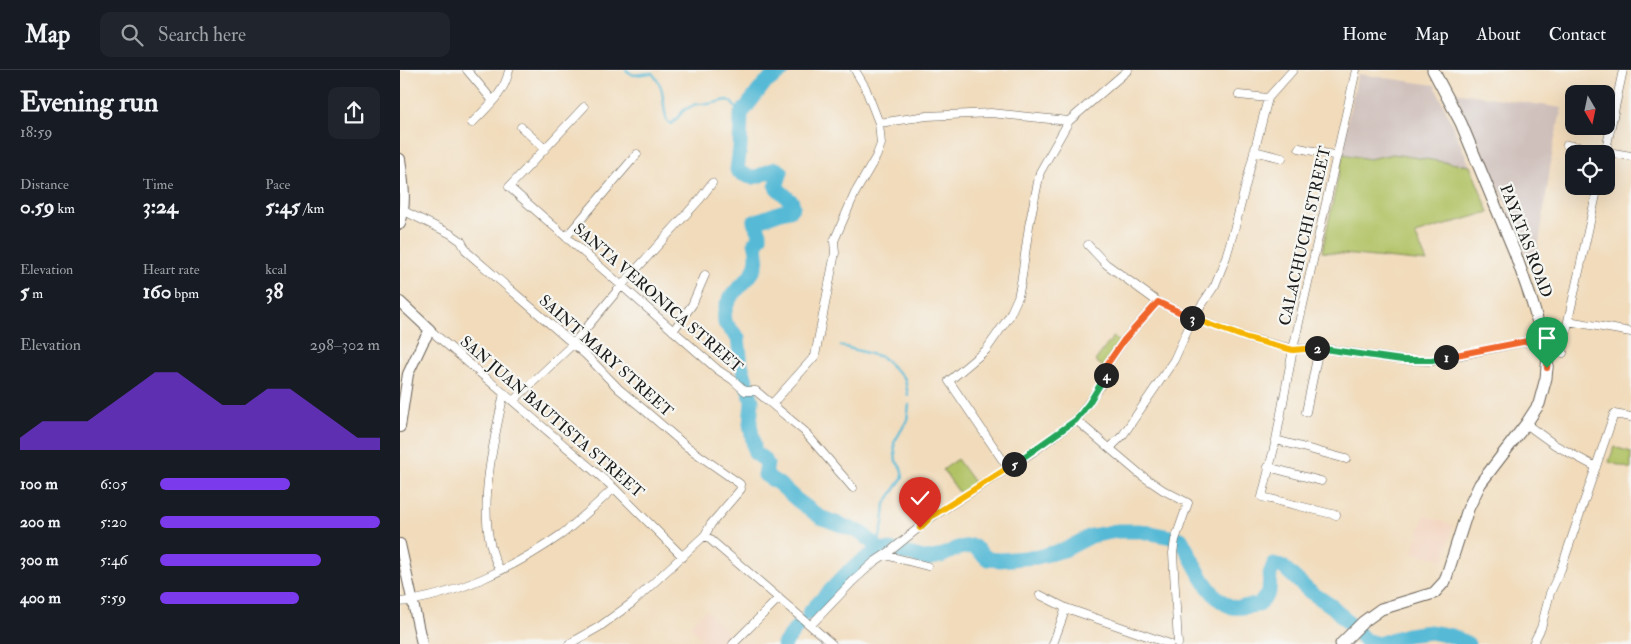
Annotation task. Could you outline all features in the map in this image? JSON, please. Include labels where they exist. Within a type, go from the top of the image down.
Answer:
[{"type":"main road","name":"PAYATAS ROAD","points":[[1343,641],[1363,622],[1381,609],[1406,600],[1434,594],[1440,588],[1445,581],[1468,509],[1480,484],[1539,404],[1546,378],[1548,357],[1515,253],[1469,141],[1450,99],[1433,70]]},
{"type":"street","points":[[466,70],[493,100]]},
{"type":"street","points":[[472,123],[503,89],[509,70]]},
{"type":"street","points":[[772,404],[815,356],[834,253],[834,240],[855,193],[876,157],[881,144],[879,122],[865,87],[855,70]]},
{"type":"street","points":[[1008,468],[949,381],[986,350],[1009,317],[1018,297],[1021,283],[1029,226],[1040,172],[1069,121],[1128,70]]},
{"type":"street","points":[[1110,448],[1128,428],[1174,360],[1193,318],[1215,285],[1226,257],[1268,98],[1293,70]]},
{"type":"street","name":"CALACHUCHI STREET","points":[[1336,515],[1262,497],[1356,70]]},
{"type":"street","points":[[1607,145],[1626,72]]},
{"type":"street","points":[[1239,95],[1268,98]]},
{"type":"street","points":[[521,127],[545,149],[584,107]]},
{"type":"street","points":[[879,122],[927,116],[991,113],[1069,121]]},
{"type":"street","points":[[1299,148],[1338,156]]},
{"type":"street","name":"SANTA VERONICA STREET","points":[[545,149],[510,187],[718,370],[745,391],[756,391],[804,431],[853,488]]},
{"type":"street","points":[[1254,151],[1282,158]]},
{"type":"street","points":[[566,237],[637,154]]},
{"type":"street","points":[[1615,154],[1631,156]]},
{"type":"street","points":[[400,159],[404,196],[404,212],[400,224]]},
{"type":"street","points":[[513,401],[573,344],[712,183]]},
{"type":"street","points":[[1563,353],[1568,321],[1596,195]]},
{"type":"street","name":"SAINT MARY STREET","points":[[404,212],[451,234],[461,241],[467,252],[586,354],[619,389],[686,446],[740,484],[741,489],[711,524],[705,535]]},
{"type":"street","points":[[1088,245],[1106,264],[1158,302],[1193,318],[1247,338],[1293,350],[1319,348],[1402,360],[1432,360],[1543,338]]},
{"type":"street","points":[[673,331],[692,304],[705,275]]},
{"type":"street","name":"SAN JUAN BAUTISTA STREET","points":[[400,302],[614,488],[683,557]]},
{"type":"street","points":[[811,625],[853,580],[932,516],[1033,452],[1076,420],[1104,381],[1108,363],[1124,340],[1158,302]]},
{"type":"street","points":[[1568,321],[1631,332]]},
{"type":"street","points":[[400,427],[408,374],[430,330]]},
{"type":"street","points":[[1306,412],[1319,348]]},
{"type":"street","points":[[500,570],[490,541],[486,498],[493,446],[504,393]]},
{"type":"street","points":[[1533,644],[1541,628],[1550,593],[1561,569],[1614,414],[1631,417]]},
{"type":"street","points":[[1076,420],[1141,475],[1163,490],[1188,503],[1180,531],[1175,540],[1173,554],[1178,644]]},
{"type":"street","points":[[1526,424],[1555,445],[1596,467]]},
{"type":"street","points":[[1276,440],[1346,459]]},
{"type":"street","points":[[1268,467],[1321,481]]},
{"type":"street","points":[[400,602],[458,587],[500,570],[560,535],[614,488]]},
{"type":"street","points":[[569,644],[599,627],[632,603],[705,535],[832,644]]},
{"type":"street","points":[[400,544],[422,644]]},
{"type":"street","points":[[889,552],[927,566]]},
{"type":"street","points":[[1040,595],[1066,608],[1170,644]]},
{"type":"street","points":[[734,644],[779,598]]},
{"type":"street","points":[[1053,644],[1066,608]]},
{"type":"shaded area","points":[[1358,74],[1435,85],[1470,166],[1393,154],[1369,159],[1343,154],[1341,148]]},
{"type":"shaded area","points":[[1454,92],[1562,108],[1554,142],[1534,276],[1504,199]]},
{"type":"shaded area","points":[[1424,515],[1453,525],[1444,560],[1413,553]]},
{"type":"shaded area","points":[[706,610],[729,634],[718,644],[706,644],[689,625]]},
{"type":"green space","points":[[1343,154],[1369,159],[1393,154],[1470,166],[1489,212],[1415,234],[1427,262],[1322,252]]},
{"type":"green space","points":[[1113,337],[1123,345],[1105,368],[1095,361]]},
{"type":"green space","points":[[1614,447],[1631,452],[1631,469],[1609,462]]},
{"type":"green space","points":[[957,459],[976,485],[961,495],[943,470]]},
{"type":"waterway","points":[[626,70],[633,75],[652,73],[662,90],[667,121],[672,124],[684,110],[696,104],[709,104],[727,100],[741,114]]},
{"type":"waterway","points":[[783,70],[764,84],[741,114],[737,170],[753,177],[776,169],[781,172],[776,187],[792,202],[793,206],[790,210],[754,222],[760,233],[760,238],[755,242],[756,266],[752,274],[728,301],[725,323],[738,338],[741,364],[752,401],[750,424],[755,453],[765,460],[767,464],[765,475],[820,517],[862,533],[879,549]]},
{"type":"waterway","points":[[841,346],[882,357],[905,379],[908,395]]},
{"type":"waterway","points":[[879,549],[885,504],[903,477],[901,468],[896,461],[894,443],[907,420],[909,405]]},
{"type":"waterway","points":[[809,613],[849,571],[879,549],[897,551],[927,559],[941,556],[958,548],[973,546],[988,559],[1000,560],[1037,557],[1064,550],[1091,536],[1117,531],[1140,531],[1181,539],[1208,588],[1223,603],[1232,607],[1259,605],[1269,592],[1270,574],[1274,564],[1283,567],[1309,591],[1333,607],[1365,640],[1378,644],[1407,635],[1430,632],[1452,636],[1468,644]]},
{"type":"waterway","points":[[784,644],[800,623]]},
{"type":"route","points":[[920,528],[932,516],[1033,452],[1076,420],[1104,381],[1108,363],[1124,340],[1158,302],[1193,318],[1247,338],[1293,350],[1319,348],[1402,360],[1432,360],[1543,338],[1548,357],[1547,368]]}]
